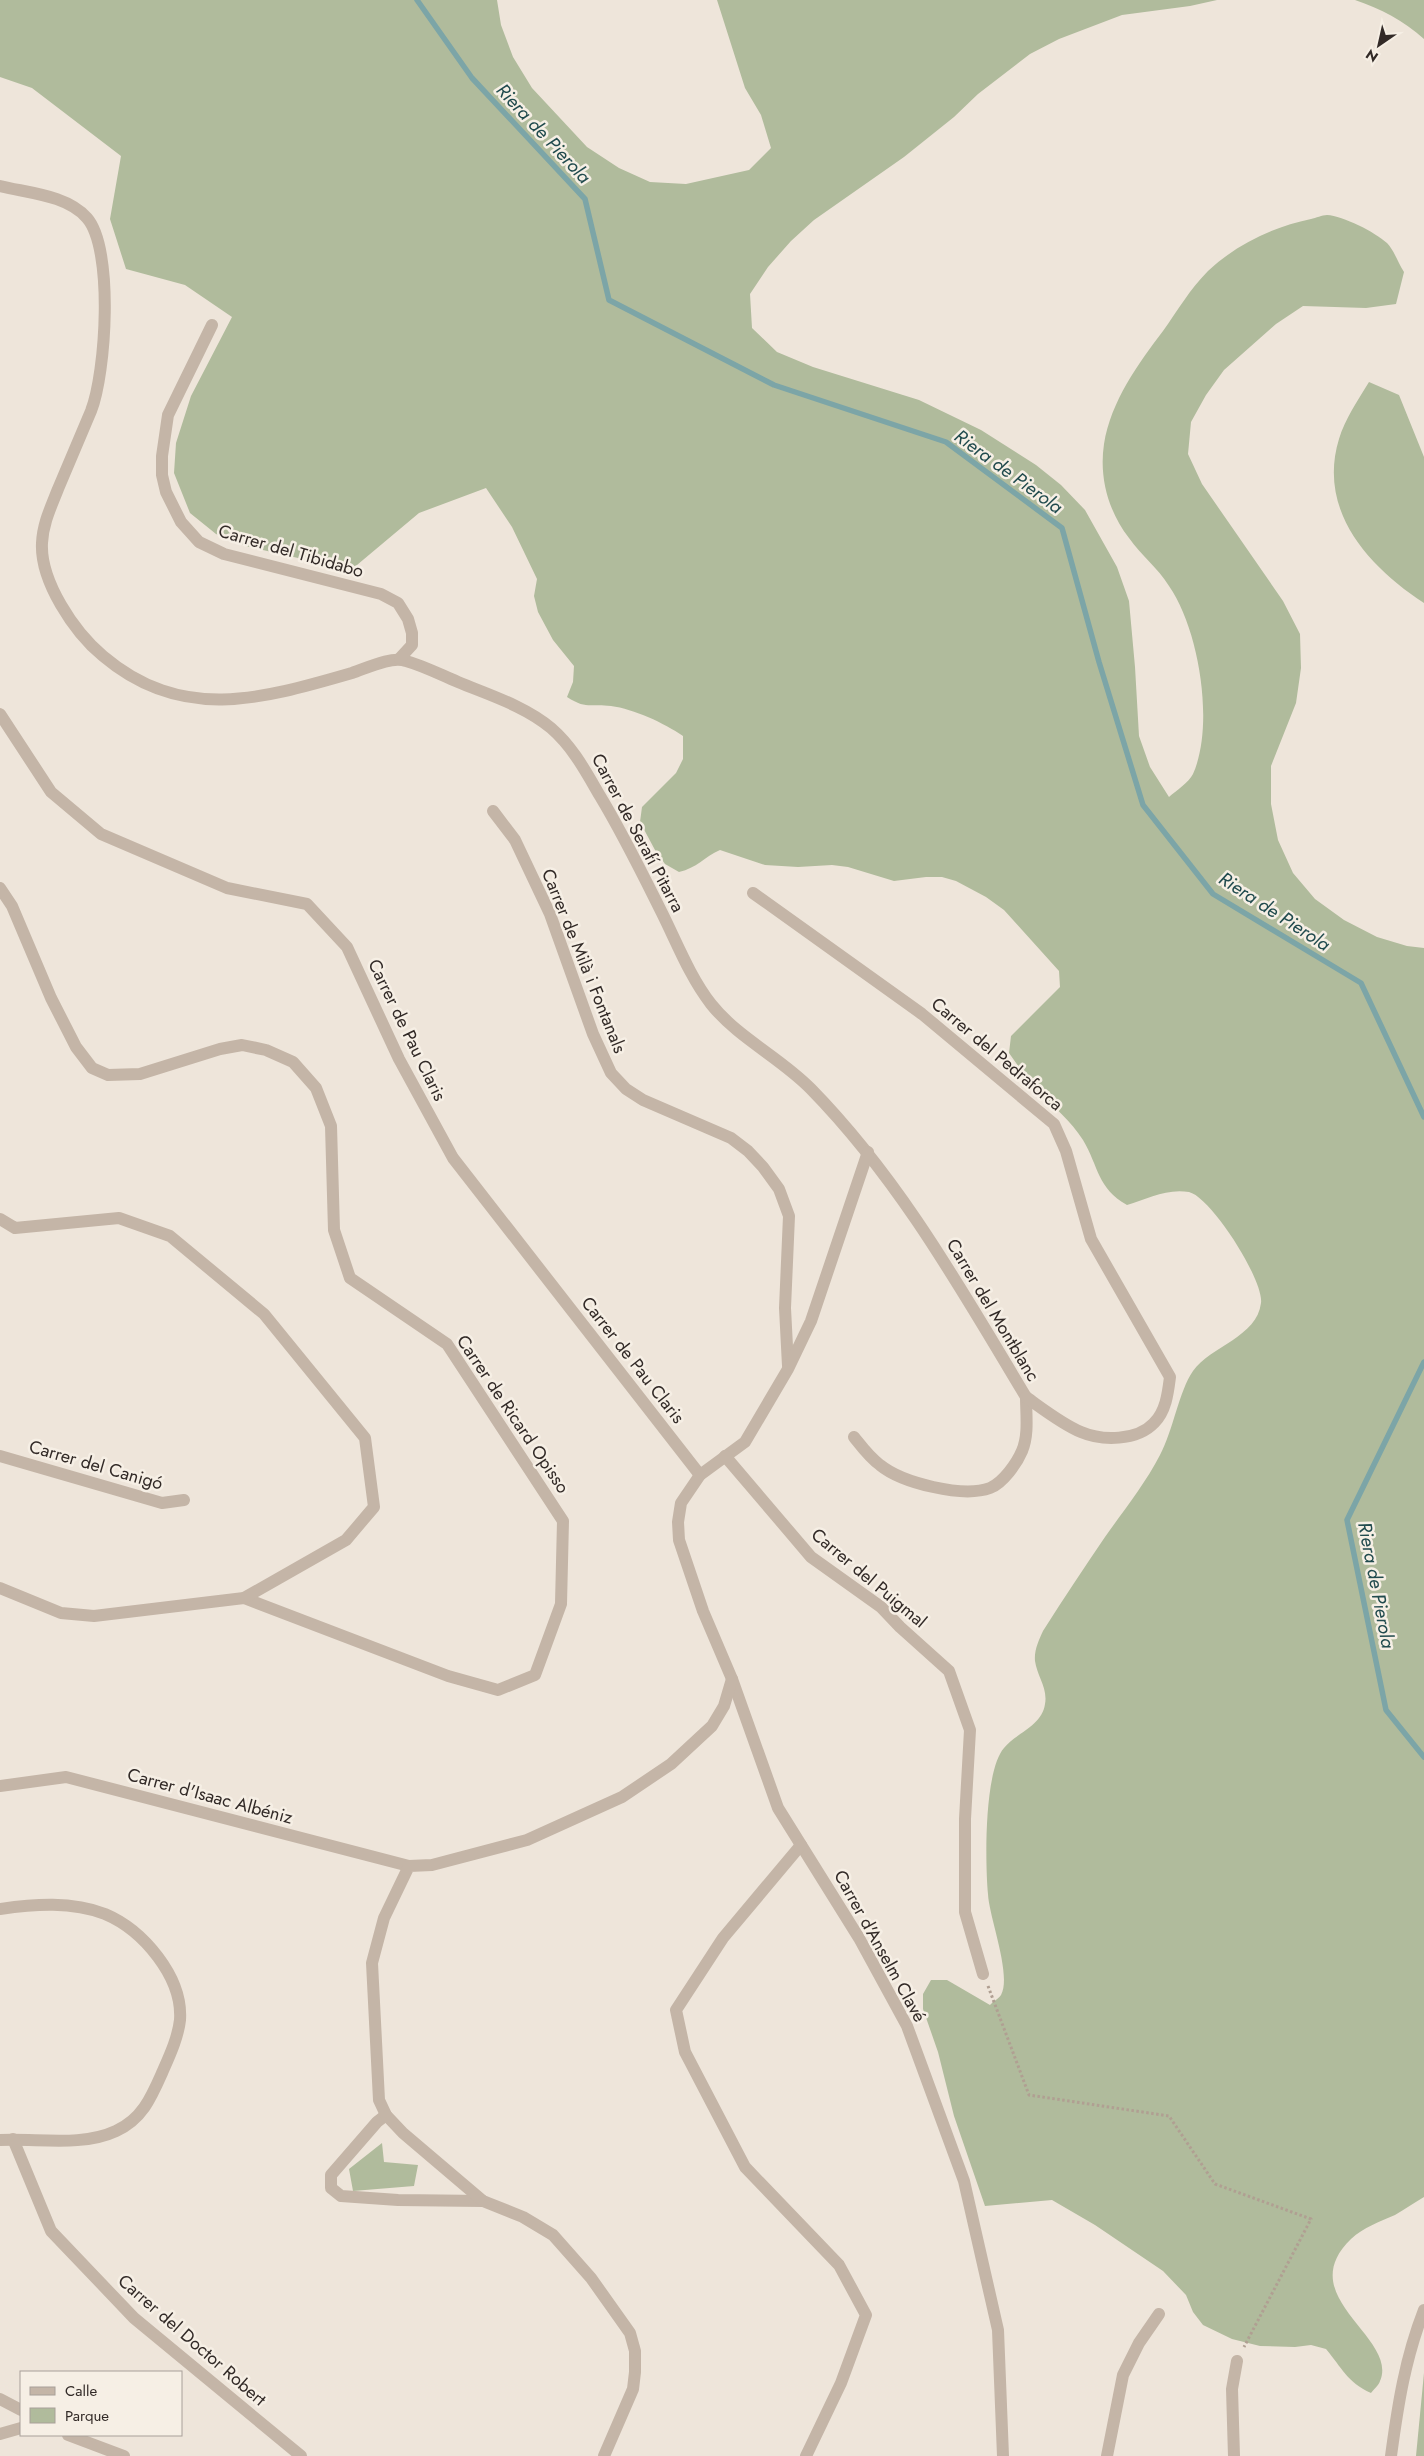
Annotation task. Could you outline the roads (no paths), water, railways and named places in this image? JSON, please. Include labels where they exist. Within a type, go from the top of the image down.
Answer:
[{"type":"street","points":[[0,186],[68,202],[90,220],[98,241],[104,294],[102,369],[94,404],[45,522],[41,547],[52,586],[69,618],[99,653],[126,673],[152,687],[209,702],[293,690],[400,658]]},
{"type":"street","name":"Carrer del Tibidabo","points":[[212,325],[168,415],[162,456],[162,475],[166,492],[181,522],[199,542],[224,554],[381,594],[398,603],[408,619],[412,633],[412,645],[400,658]]},
{"type":"street","name":"Carrer de Serafí Pitarra","points":[[400,658],[515,706],[549,727],[576,755],[626,841],[696,983],[712,1006],[731,1024],[778,1059],[810,1087],[868,1152]]},
{"type":"street","name":"Carrer de Pau Claris","points":[[0,714],[51,792],[101,834],[227,888],[307,904],[348,947],[399,1059],[453,1158],[700,1475]]},
{"type":"street","name":"Carrer de Milà i Fontanals","points":[[493,811],[515,840],[550,914],[595,1041],[611,1073],[626,1089],[643,1100],[731,1138],[748,1151],[763,1167],[779,1189],[789,1216],[785,1308],[788,1368]]},
{"type":"street","name":"Carrer de Ricard Opisso","points":[[0,888],[12,906],[51,998],[76,1047],[92,1068],[108,1075],[140,1074],[220,1049],[242,1045],[266,1050],[293,1062],[316,1088],[331,1126],[334,1230],[350,1278],[447,1344],[563,1521],[561,1604],[536,1675],[498,1690],[448,1676],[244,1598]]},
{"type":"street","name":"Carrer del Pedraforca","points":[[753,893],[922,1014],[1054,1124],[1066,1151],[1092,1239],[1170,1377],[1167,1401],[1154,1424],[1133,1435],[1105,1438],[1081,1432],[1026,1397]]},
{"type":"street","name":"Carrer d'Anselm Clavé","points":[[868,1152],[811,1321],[788,1368],[745,1442],[700,1475],[681,1503],[678,1522],[679,1540],[702,1611],[732,1679],[778,1808],[859,1938],[907,2026],[964,2182],[998,2330],[1003,2456]]},
{"type":"street","name":"Carrer del Montblanc","points":[[854,1437],[864,1451],[881,1466],[899,1475],[930,1486],[963,1491],[991,1488],[1009,1472],[1023,1450],[1027,1424],[1026,1397],[909,1207],[868,1152]]},
{"type":"street","points":[[0,1219],[15,1228],[119,1218],[170,1236],[264,1314],[365,1438],[374,1507],[346,1540],[244,1598],[94,1616],[61,1613],[0,1588]]},
{"type":"street","name":"Carrer del Canigó","points":[[0,1456],[162,1503],[184,1500]]},
{"type":"street","name":"Carrer del Puigmal","points":[[725,1456],[811,1557],[881,1607],[900,1627],[949,1670],[970,1730],[965,1819],[965,1912],[983,1974]]},
{"type":"street","name":"Carrer d'Isaac Albéniz","points":[[0,1786],[66,1777],[409,1866],[432,1865],[528,1840],[622,1797],[671,1764],[712,1726],[724,1706],[732,1679]]},
{"type":"street","points":[[801,1845],[723,1938],[676,2010],[685,2052],[745,2167],[839,2265],[866,2315],[841,2383],[806,2456]]},
{"type":"street","points":[[409,1866],[384,1918],[372,1963],[379,2100],[386,2115],[416,2145],[483,2201],[523,2217],[554,2235],[591,2278],[630,2333],[635,2351],[635,2372],[632,2389],[604,2456]]},
{"type":"street","points":[[0,1909],[27,1905],[64,1905],[104,1914],[128,1927],[164,1966],[177,1991],[180,2020],[173,2048],[147,2107],[134,2120],[117,2131],[102,2137],[0,2140]]},
{"type":"street","points":[[386,2115],[376,2122],[331,2175],[331,2188],[341,2196],[398,2200],[483,2201]]},
{"type":"street","name":"Carrer del Doctor Robert","points":[[13,2139],[51,2231],[134,2318],[301,2456]]},
{"type":"street","points":[[1391,2456],[1400,2388],[1410,2344],[1424,2310]]},
{"type":"street","points":[[1107,2456],[1123,2375],[1139,2343],[1159,2314]]},
{"type":"street","points":[[1234,2456],[1231,2406],[1237,2361]]},
{"type":"street","points":[[0,2399],[20,2409]]},
{"type":"street","points":[[0,2434],[20,2428]]},
{"type":"street","points":[[71,2436],[124,2456]]},
{"type":"waterway","name":"Riera de Pierola","points":[[417,0],[472,78],[585,199],[609,300],[774,385],[946,442],[1062,528],[1099,662],[1143,805],[1213,894],[1361,983],[1424,1117]]},
{"type":"waterway","name":"Riera de Pierola","points":[[1424,1362],[1347,1520],[1386,1710],[1424,1757]]}]
